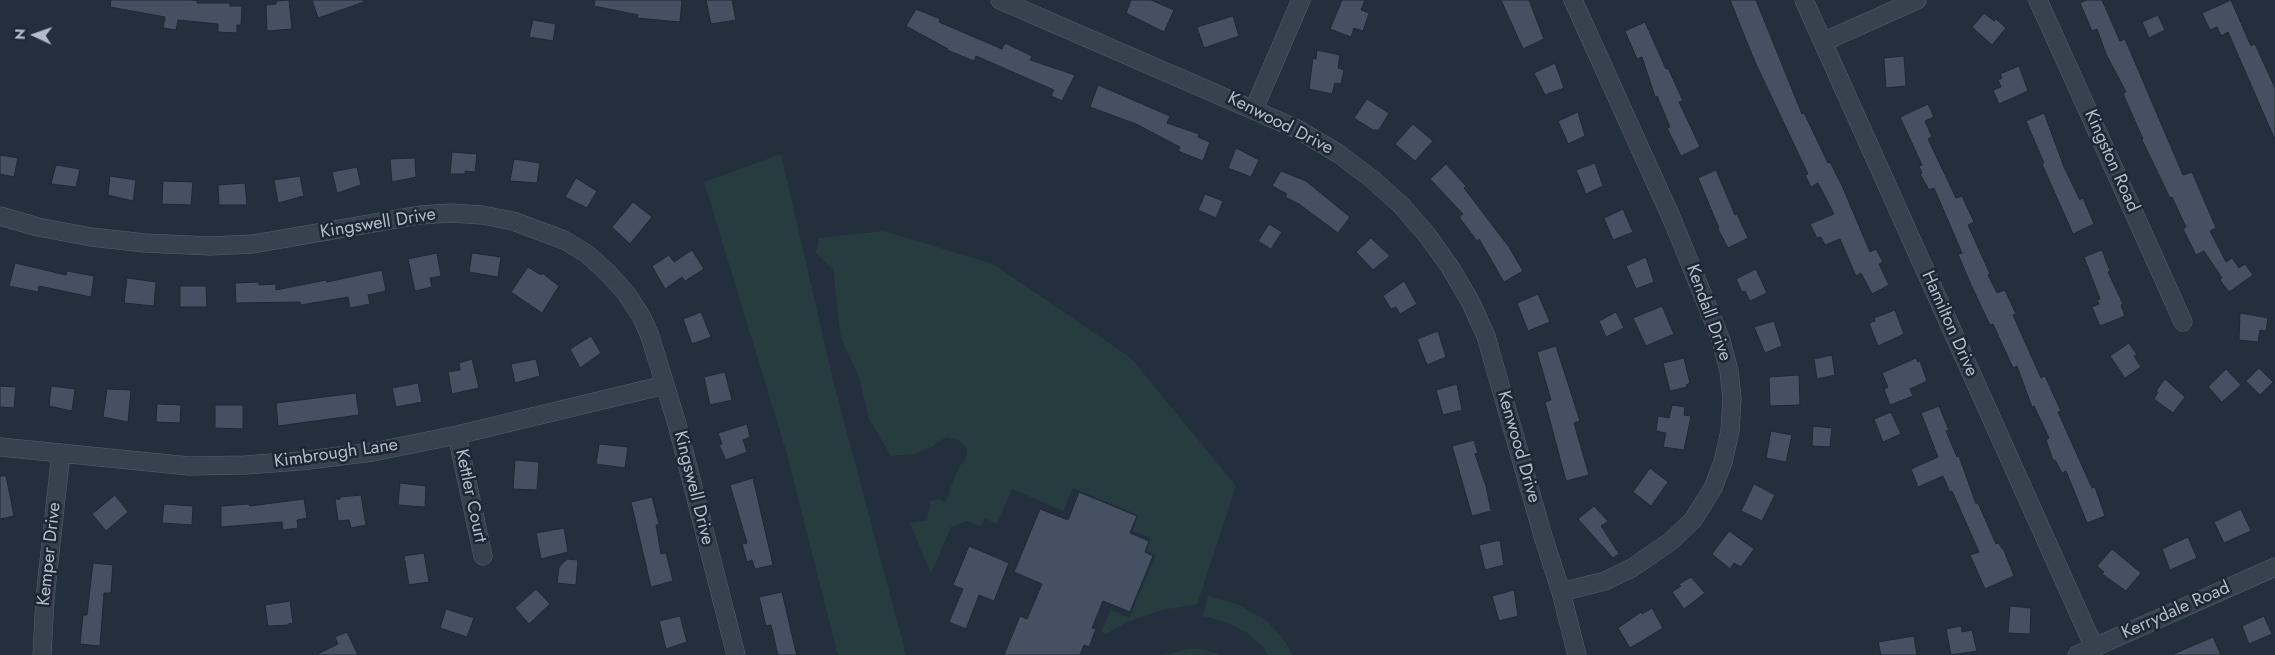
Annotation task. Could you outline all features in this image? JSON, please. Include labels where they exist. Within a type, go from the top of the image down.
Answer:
[{"type":"street","name":"Kenwood Drive","points":[[1000,0],[1298,129],[1340,154],[1372,179],[1401,206],[1427,235],[1450,267],[1470,300],[1486,336],[1543,536],[1561,592],[1577,655]]},
{"type":"street","points":[[1254,109],[1301,0]]},
{"type":"street","name":"Kendall Drive","points":[[1561,592],[1605,581],[1632,568],[1671,541],[1692,520],[1713,488],[1723,462],[1730,431],[1732,398],[1729,371],[1721,340],[1676,228],[1572,0]]},
{"type":"street","name":"Hamilton Drive","points":[[1804,0],[2094,648]]},
{"type":"street","points":[[1823,42],[1917,0]]},
{"type":"street","name":"Kingston Road","points":[[2038,0],[2183,322]]},
{"type":"street","name":"Kingswell Drive","points":[[0,216],[91,237],[145,243],[210,246],[253,244],[420,215],[451,213],[482,215],[513,221],[564,240],[587,254],[608,272],[626,293],[650,336],[665,385],[736,655]]},
{"type":"street","name":"Kimbrough Lane","points":[[0,447],[189,466],[245,466],[300,461],[373,452],[457,435],[665,385]]},
{"type":"street","name":"Kettler Court","points":[[457,435],[483,556]]},
{"type":"street","name":"Kemper Drive","points":[[42,655],[45,598],[61,453]]},
{"type":"street","name":"Kerrydale Road","points":[[2077,655],[2275,567]]},
{"type":"green space","points":[[781,154],[834,384],[906,655],[838,655],[786,451],[704,182]]},
{"type":"green space","points":[[884,231],[993,264],[1131,358],[1236,486],[1197,604],[1162,610],[1127,622],[1106,634],[1101,631],[1111,610],[1129,618],[1156,555],[1147,551],[1151,538],[1133,531],[1138,515],[1073,488],[1063,511],[1012,489],[997,524],[985,518],[981,526],[967,521],[951,527],[931,574],[910,523],[927,520],[931,501],[939,499],[945,502],[959,467],[966,458],[967,449],[960,441],[946,437],[933,446],[915,454],[891,456],[869,419],[859,377],[841,338],[833,270],[816,253],[819,238]]},
{"type":"green space","points":[[1208,596],[1237,604],[1267,621],[1283,638],[1293,655],[1268,655],[1263,647],[1246,632],[1226,622],[1203,616]]},
{"type":"green space","points":[[1188,649],[1203,649],[1220,655],[1164,655]]},
{"type":"building","points":[[111,0],[191,0],[197,1],[197,3],[230,3],[230,6],[242,6],[241,25],[237,25],[237,33],[218,32],[218,24],[178,20],[176,30],[163,28],[165,17],[110,7]]},
{"type":"building","points":[[289,0],[292,29],[267,31],[266,5],[276,4],[276,1]]},
{"type":"building","points":[[312,0],[363,0],[364,2],[318,18]]},
{"type":"building","points":[[595,0],[682,0],[680,22],[637,18],[638,15],[594,6]]},
{"type":"building","points":[[706,0],[732,0],[736,20],[711,24]]},
{"type":"building","points":[[1131,0],[1151,0],[1174,10],[1164,32],[1126,13]]},
{"type":"building","points":[[1342,0],[1365,0],[1361,10],[1369,13],[1363,31],[1354,28],[1351,37],[1330,29]]},
{"type":"building","points":[[1501,0],[1529,0],[1544,39],[1523,49]]},
{"type":"building","points":[[1730,0],[1756,0],[1802,114],[1804,113],[1828,163],[1830,162],[1843,188],[1870,252],[1876,249],[1883,262],[1879,264],[1889,285],[1872,294],[1861,273],[1856,276],[1840,239],[1825,245],[1821,237],[1817,238],[1810,224],[1834,214],[1818,183],[1811,187],[1805,175],[1808,174],[1755,62]]},
{"type":"building","points":[[2087,0],[2102,0],[2120,41],[2125,39],[2183,175],[2192,172],[2216,228],[2210,231],[2226,262],[2232,258],[2239,268],[2245,264],[2253,275],[2229,292],[2204,251],[2196,255],[2183,229],[2186,227],[2142,140],[2123,94],[2126,92],[2106,54],[2097,29],[2092,31],[2080,3]]},
{"type":"building","points":[[2231,0],[2251,46],[2255,44],[2275,88],[2275,140],[2228,32],[2221,36],[2217,27],[2210,30],[2202,13]]},
{"type":"building","points":[[916,9],[940,19],[939,22],[1002,49],[1005,43],[1032,56],[1030,60],[1075,75],[1062,101],[1051,96],[1054,90],[976,56],[974,61],[947,50],[906,26]]},
{"type":"building","points":[[1984,13],[1994,21],[1996,19],[2006,28],[1992,45],[1972,27]]},
{"type":"building","points":[[2158,15],[2165,30],[2149,38],[2142,22]]},
{"type":"building","points":[[1233,16],[1239,36],[1204,48],[1197,27]]},
{"type":"building","points":[[533,20],[556,24],[553,41],[529,37]]},
{"type":"building","points":[[1645,22],[1683,101],[1679,102],[1700,147],[1681,156],[1667,128],[1670,127],[1657,96],[1655,97],[1642,57],[1637,59],[1625,31]]},
{"type":"building","points":[[1317,50],[1340,55],[1338,68],[1344,70],[1341,84],[1335,83],[1332,94],[1309,89],[1313,58],[1316,59]]},
{"type":"building","points":[[1904,56],[1906,86],[1886,88],[1884,58]]},
{"type":"building","points":[[1555,63],[1564,88],[1545,95],[1534,73]]},
{"type":"building","points":[[2019,66],[2028,91],[1999,104],[1993,90],[2001,87],[1998,80],[2002,78],[2000,74]]},
{"type":"building","points":[[1098,85],[1170,116],[1167,123],[1199,134],[1198,137],[1210,142],[1203,161],[1178,151],[1180,147],[1136,124],[1090,107]]},
{"type":"building","points":[[1367,99],[1389,113],[1379,130],[1373,130],[1354,118]]},
{"type":"building","points":[[1928,104],[1934,117],[1925,121],[1932,137],[1928,139],[1956,198],[1962,196],[1974,222],[1968,225],[1990,274],[1988,275],[1997,293],[2005,290],[2016,314],[2013,315],[2041,378],[2045,376],[2061,411],[2058,412],[2092,488],[2095,487],[2105,516],[2087,523],[2066,471],[2062,473],[2055,460],[2053,460],[2046,440],[2049,438],[2034,406],[2032,407],[2017,366],[2013,368],[1993,324],[1990,325],[1971,285],[1958,254],[1962,253],[1934,188],[1929,190],[1920,174],[1922,173],[1919,166],[1922,165],[1900,117]]},
{"type":"building","points":[[1578,112],[1585,136],[1568,144],[1558,121]]},
{"type":"building","points":[[2044,113],[2064,167],[2080,200],[2083,198],[2094,224],[2073,234],[2042,164],[2044,163],[2026,121]]},
{"type":"building","points":[[1413,124],[1433,141],[1415,161],[1395,144]]},
{"type":"building","points":[[1236,148],[1259,160],[1251,177],[1228,168]]},
{"type":"building","points":[[452,152],[477,154],[475,172],[465,171],[465,174],[450,174]]},
{"type":"building","points":[[0,155],[18,158],[14,177],[0,174]]},
{"type":"building","points":[[415,158],[416,177],[392,182],[390,159]]},
{"type":"building","points":[[514,159],[540,163],[537,183],[510,181]]},
{"type":"building","points":[[1595,163],[1603,186],[1586,194],[1576,170]]},
{"type":"building","points":[[1446,164],[1466,186],[1464,188],[1509,247],[1523,271],[1504,282],[1479,239],[1477,241],[1459,217],[1463,214],[1430,179]]},
{"type":"building","points":[[56,165],[80,169],[76,187],[51,184]]},
{"type":"building","points":[[357,167],[361,185],[337,193],[332,172]]},
{"type":"building","points":[[1716,170],[1735,215],[1737,214],[1748,238],[1728,248],[1718,229],[1698,178]]},
{"type":"building","points":[[1281,171],[1306,181],[1350,217],[1338,233],[1299,204],[1285,197],[1287,194],[1272,186]]},
{"type":"building","points":[[110,176],[136,180],[133,201],[108,195]]},
{"type":"building","points":[[300,176],[304,196],[278,203],[274,180]]},
{"type":"building","points":[[576,178],[597,191],[587,208],[565,197]]},
{"type":"building","points":[[163,181],[193,182],[191,205],[162,204]]},
{"type":"building","points":[[245,183],[247,205],[219,205],[218,185]]},
{"type":"building","points":[[1205,194],[1223,201],[1216,218],[1198,210]]},
{"type":"building","points":[[633,202],[652,217],[630,244],[612,227]]},
{"type":"building","points":[[1623,209],[1633,232],[1613,240],[1604,218]]},
{"type":"building","points":[[1269,224],[1282,232],[1271,249],[1258,241]]},
{"type":"building","points":[[1371,238],[1390,256],[1373,270],[1356,252]]},
{"type":"building","points":[[692,250],[704,269],[685,281],[682,277],[665,289],[652,266],[669,255],[674,262]]},
{"type":"building","points":[[2102,250],[2110,271],[2108,272],[2123,304],[2121,305],[2125,316],[2100,326],[2092,307],[2099,304],[2097,300],[2100,299],[2084,257]]},
{"type":"building","points":[[437,253],[441,276],[430,278],[432,287],[415,291],[408,259]]},
{"type":"building","points":[[472,253],[501,257],[498,277],[469,272]]},
{"type":"building","points":[[1646,257],[1654,282],[1636,289],[1626,266]]},
{"type":"building","points":[[15,263],[66,275],[67,271],[94,276],[91,297],[39,286],[38,292],[9,286]]},
{"type":"building","points":[[528,267],[541,275],[542,273],[559,286],[542,313],[511,292]]},
{"type":"building","points":[[1756,269],[1767,293],[1750,301],[1745,291],[1742,292],[1736,279]]},
{"type":"building","points":[[382,270],[386,291],[368,295],[370,304],[350,308],[348,297],[301,305],[300,302],[236,303],[235,283],[259,282],[259,285],[276,284],[276,290],[326,280],[327,282]]},
{"type":"building","points":[[127,278],[156,282],[154,306],[124,303]]},
{"type":"building","points":[[1404,281],[1417,304],[1400,314],[1396,307],[1391,309],[1383,296]]},
{"type":"building","points":[[180,286],[206,286],[207,307],[180,307]]},
{"type":"building","points":[[1538,294],[1550,322],[1528,331],[1517,303]]},
{"type":"building","points":[[1662,306],[1674,334],[1646,346],[1633,318]]},
{"type":"building","points":[[1895,310],[1904,334],[1878,346],[1869,323],[1875,321],[1874,318]]},
{"type":"building","points":[[701,312],[711,337],[692,344],[683,319]]},
{"type":"building","points":[[1616,312],[1624,328],[1606,337],[1599,321]]},
{"type":"building","points":[[2240,313],[2268,318],[2266,331],[2260,330],[2258,342],[2239,340]]},
{"type":"building","points":[[1774,321],[1782,346],[1765,353],[1754,327]]},
{"type":"building","points":[[1438,331],[1446,357],[1427,365],[1417,339]]},
{"type":"building","points":[[591,336],[601,353],[580,368],[570,349]]},
{"type":"building","points":[[2129,343],[2137,355],[2134,356],[2141,367],[2125,378],[2110,356]]},
{"type":"building","points":[[1556,346],[1580,421],[1574,423],[1589,475],[1566,481],[1545,402],[1551,400],[1537,352]]},
{"type":"building","points":[[1832,355],[1835,375],[1817,379],[1814,359]]},
{"type":"building","points":[[1684,358],[1690,383],[1686,385],[1687,387],[1670,391],[1663,363]]},
{"type":"building","points":[[1916,358],[1918,362],[1920,361],[1927,381],[1910,389],[1913,396],[1890,405],[1884,389],[1888,387],[1882,373]]},
{"type":"building","points":[[472,359],[479,388],[452,394],[448,372],[460,370],[459,363]]},
{"type":"building","points":[[536,359],[540,376],[515,383],[511,364]]},
{"type":"building","points":[[2259,368],[2273,382],[2260,395],[2246,381]]},
{"type":"building","points":[[2226,369],[2241,385],[2222,402],[2208,387]]},
{"type":"building","points":[[725,372],[732,400],[710,405],[704,377]]},
{"type":"building","points":[[1799,375],[1800,405],[1770,406],[1769,377]]},
{"type":"building","points":[[2165,379],[2185,397],[2173,413],[2154,399],[2158,392],[2156,391]]},
{"type":"building","points":[[418,383],[422,402],[396,407],[392,388]]},
{"type":"building","points":[[1457,384],[1462,410],[1443,415],[1436,390]]},
{"type":"building","points":[[0,386],[16,387],[14,408],[0,407]]},
{"type":"building","points":[[51,386],[75,389],[72,411],[49,406]]},
{"type":"building","points":[[107,389],[131,390],[128,422],[103,417]]},
{"type":"building","points":[[356,393],[359,415],[278,426],[276,403]]},
{"type":"building","points":[[157,404],[181,405],[180,423],[156,422]]},
{"type":"building","points":[[215,405],[243,405],[243,429],[215,428]]},
{"type":"building","points":[[1672,405],[1685,407],[1684,415],[1691,416],[1684,450],[1663,447],[1666,433],[1656,431],[1658,416],[1669,418]]},
{"type":"building","points":[[1939,406],[1949,430],[1946,431],[1957,457],[1959,456],[1976,504],[1978,503],[1996,544],[1999,543],[2003,548],[2014,576],[1985,589],[1970,555],[1979,552],[1952,491],[1950,492],[1943,476],[1918,487],[1911,469],[1938,457],[1921,413]]},
{"type":"building","points":[[1891,412],[1901,434],[1883,442],[1874,419]]},
{"type":"building","points":[[747,424],[750,437],[743,440],[747,452],[726,460],[719,445],[722,444],[718,433]]},
{"type":"building","points":[[1813,426],[1832,428],[1830,447],[1812,446]]},
{"type":"building","points":[[1771,431],[1792,435],[1786,462],[1766,458]]},
{"type":"building","points":[[1474,440],[1478,453],[1475,454],[1486,486],[1491,511],[1472,516],[1452,446]]},
{"type":"building","points":[[599,444],[628,447],[625,468],[596,464]]},
{"type":"building","points":[[515,460],[539,462],[537,490],[513,489]]},
{"type":"building","points":[[1650,468],[1668,482],[1651,506],[1633,492]]},
{"type":"building","points":[[0,476],[6,476],[14,516],[0,519]]},
{"type":"building","points":[[753,478],[773,565],[755,569],[752,560],[747,562],[742,544],[747,543],[730,485]]},
{"type":"building","points":[[400,483],[426,486],[425,507],[398,505]]},
{"type":"building","points":[[1754,484],[1775,495],[1762,521],[1741,511]]},
{"type":"building","points":[[1079,492],[1137,516],[1130,533],[1149,541],[1145,552],[1153,556],[1130,612],[1103,601],[1092,628],[1096,629],[1089,647],[1084,645],[1080,655],[1004,655],[1020,616],[1027,619],[1042,584],[1014,572],[1040,509],[1068,520]]},
{"type":"building","points":[[115,495],[128,512],[106,531],[92,514]]},
{"type":"building","points":[[361,495],[366,525],[351,528],[349,520],[338,521],[335,499]]},
{"type":"building","points":[[652,497],[659,524],[656,525],[661,554],[666,553],[673,581],[651,587],[631,502]]},
{"type":"building","points":[[304,499],[307,518],[297,520],[298,528],[283,530],[282,522],[221,527],[221,506],[249,504],[250,506]]},
{"type":"building","points":[[164,504],[193,506],[192,525],[162,523]]},
{"type":"building","points":[[1594,506],[1608,521],[1601,526],[1619,554],[1613,558],[1578,519]]},
{"type":"building","points":[[2241,509],[2251,531],[2224,543],[2214,522]]},
{"type":"building","points":[[564,528],[568,552],[541,559],[536,533]]},
{"type":"building","points":[[1729,531],[1754,549],[1741,567],[1734,563],[1730,569],[1712,554]]},
{"type":"building","points":[[2188,537],[2197,558],[2170,570],[2162,549]]},
{"type":"building","points":[[1500,540],[1504,565],[1485,570],[1479,545]]},
{"type":"building","points":[[969,546],[1009,563],[994,601],[979,595],[966,629],[949,622],[963,589],[953,585]]},
{"type":"building","points":[[2112,549],[2141,573],[2126,591],[2102,574],[2104,572],[2097,566]]},
{"type":"building","points":[[424,553],[429,582],[409,585],[404,556]]},
{"type":"building","points":[[567,559],[578,560],[576,585],[557,583],[559,567]]},
{"type":"building","points":[[93,563],[113,565],[111,593],[104,593],[100,646],[80,644],[83,615],[87,615]]},
{"type":"building","points":[[1691,577],[1705,593],[1684,609],[1672,592],[1681,586],[1679,584]]},
{"type":"building","points":[[536,589],[550,604],[529,624],[515,608]]},
{"type":"building","points":[[1514,590],[1518,616],[1499,621],[1492,596]]},
{"type":"building","points":[[782,592],[797,655],[778,655],[771,625],[766,626],[759,597]]},
{"type":"building","points":[[290,601],[293,623],[268,626],[265,605]]},
{"type":"building","points":[[2010,606],[2031,608],[2030,634],[2008,633]]},
{"type":"building","points":[[1652,608],[1663,628],[1630,648],[1618,628],[1641,612],[1642,614]]},
{"type":"building","points":[[446,609],[474,618],[467,637],[440,628]]},
{"type":"building","points":[[680,616],[687,642],[666,649],[659,621]]},
{"type":"building","points":[[2264,616],[2272,634],[2249,644],[2242,626]]},
{"type":"building","points":[[1961,626],[1962,632],[1972,630],[1977,651],[1951,655],[1946,629]]},
{"type":"building","points":[[347,632],[358,655],[316,655],[338,644],[335,637]]},
{"type":"building","points":[[1914,636],[1917,655],[1881,655],[1878,642]]},
{"type":"building","points":[[2213,637],[2221,655],[2171,655]]}]
